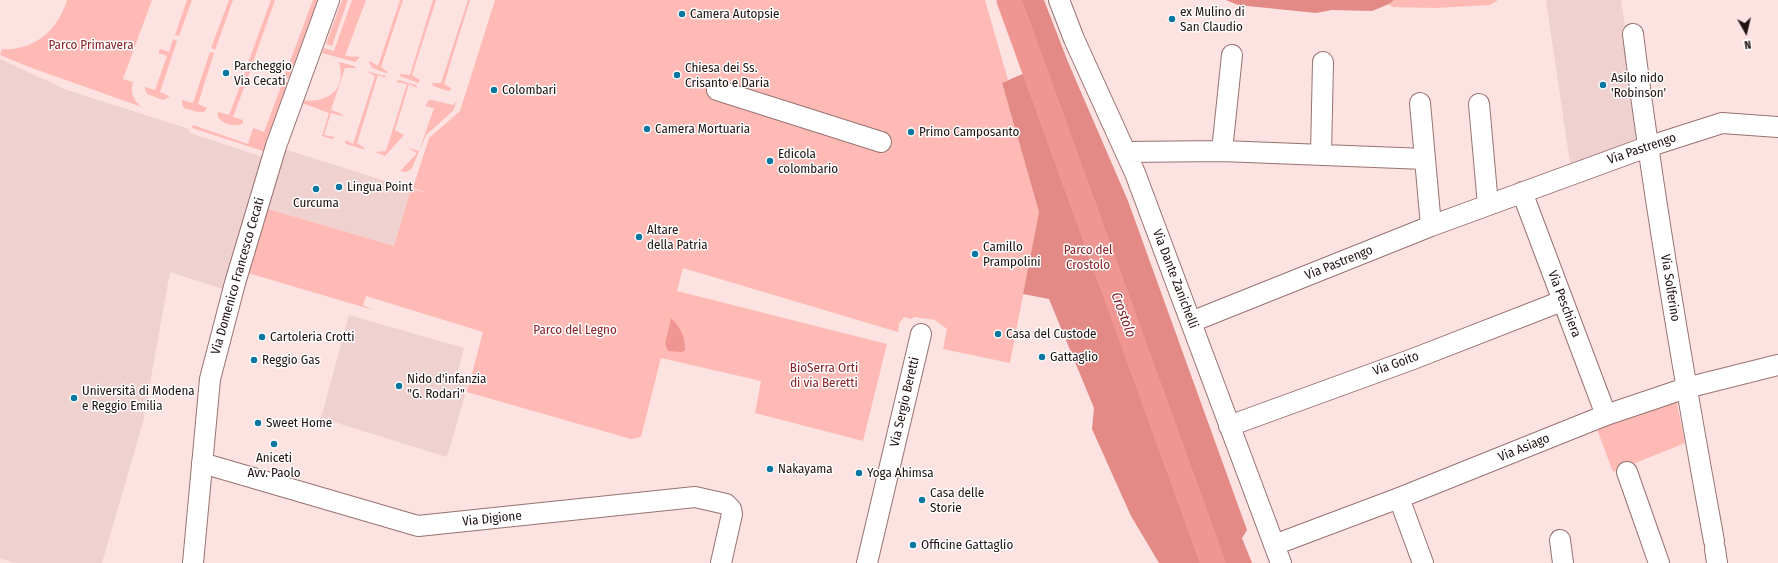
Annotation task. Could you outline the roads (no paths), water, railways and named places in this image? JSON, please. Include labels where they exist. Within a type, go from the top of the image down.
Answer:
[{"type":"street","name":"Via Domenico Francesco Cecati","points":[[193,563],[210,380],[235,283],[276,146],[329,0]]},
{"type":"street","name":"Via Dante Zanichelli","points":[[1058,0],[1135,173],[1281,563]]},
{"type":"street","name":"Via Solferino","points":[[1634,34],[1647,147],[1686,388],[1716,551]]},
{"type":"street","points":[[1222,151],[1232,55]]},
{"type":"street","points":[[1321,154],[1324,62]]},
{"type":"street","points":[[717,90],[881,142]]},
{"type":"street","points":[[1420,103],[1431,226]]},
{"type":"street","points":[[1479,104],[1488,205]]},
{"type":"street","name":"Via Pastrengo","points":[[1191,322],[1431,226],[1647,147],[1722,123],[1778,127]]},
{"type":"street","points":[[1126,152],[1222,151],[1321,154],[1425,160]]},
{"type":"street","name":"Via Peschiera","points":[[1522,192],[1606,415]]},
{"type":"street","name":"Via Goito","points":[[1230,426],[1413,359],[1562,301]]},
{"type":"street","name":"Via Sergio Beretti","points":[[867,563],[921,334]]},
{"type":"street","name":"Via Asiago","points":[[1274,545],[1399,498],[1606,415],[1686,388],[1778,365]]},
{"type":"street","name":"Via Digione","points":[[202,463],[418,526],[695,497],[726,504],[731,509],[732,514],[721,563]]},
{"type":"street","points":[[1627,472],[1659,563]]},
{"type":"street","points":[[1399,498],[1423,563]]},
{"type":"street","points":[[1560,540],[1563,563]]},
{"type":"waterway","name":"Crostolo","points":[[1009,0],[1213,563]]},
{"type":"place","name":"Camera Autopsie","points":[[682,14]]},
{"type":"place","name":"ex Mulino di San Claudio","points":[[1172,19]]},
{"type":"place","name":"Parcheggio Via Cecati","points":[[226,73]]},
{"type":"place","name":"Chiesa dei Ss. Crisanto e Daria","points":[[677,75]]},
{"type":"place","name":"Asilo nido 'Robinson'","points":[[1603,85]]},
{"type":"place","name":"Colombari","points":[[494,90]]},
{"type":"place","name":"Camera Mortuaria","points":[[647,129]]},
{"type":"place","name":"Primo Camposanto","points":[[911,132]]},
{"type":"place","name":"Edicola colombario","points":[[770,161]]},
{"type":"place","name":"Lingua Point","points":[[339,187]]},
{"type":"place","name":"Curcuma","points":[[316,189]]},
{"type":"place","name":"Altare della Patria","points":[[639,237]]},
{"type":"place","name":"Camillo Prampolini","points":[[975,254]]},
{"type":"place","name":"Casa del Custode","points":[[998,334]]},
{"type":"place","name":"Cartoleria Crotti","points":[[262,337]]},
{"type":"place","name":"Gattaglio","points":[[1042,357]]},
{"type":"place","name":"Reggio Gas","points":[[254,360]]},
{"type":"place","name":"Nido d'infanzia \"G. Rodari\"","points":[[399,386]]},
{"type":"place","name":"Università di Modena e Reggio Emilia","points":[[74,398]]},
{"type":"place","name":"Sweet Home","points":[[258,423]]},
{"type":"place","name":"Aniceti Avv. Paolo","points":[[274,444]]},
{"type":"place","name":"Nakayama","points":[[770,469]]},
{"type":"place","name":"Yoga Ahimsa","points":[[859,473]]},
{"type":"place","name":"Casa delle Storie","points":[[922,500]]},
{"type":"place","name":"Officine Gattaglio","points":[[913,545]]},
{"type":"park label","name":"Parco Primavera","points":[[91,45]]},
{"type":"park label","name":"Parco del Crostolo","points":[[1088,258]]},
{"type":"park label","name":"Parco del Legno","points":[[575,330]]},
{"type":"park label","name":"BioSerra Orti di via Beretti","points":[[824,376]]}]
